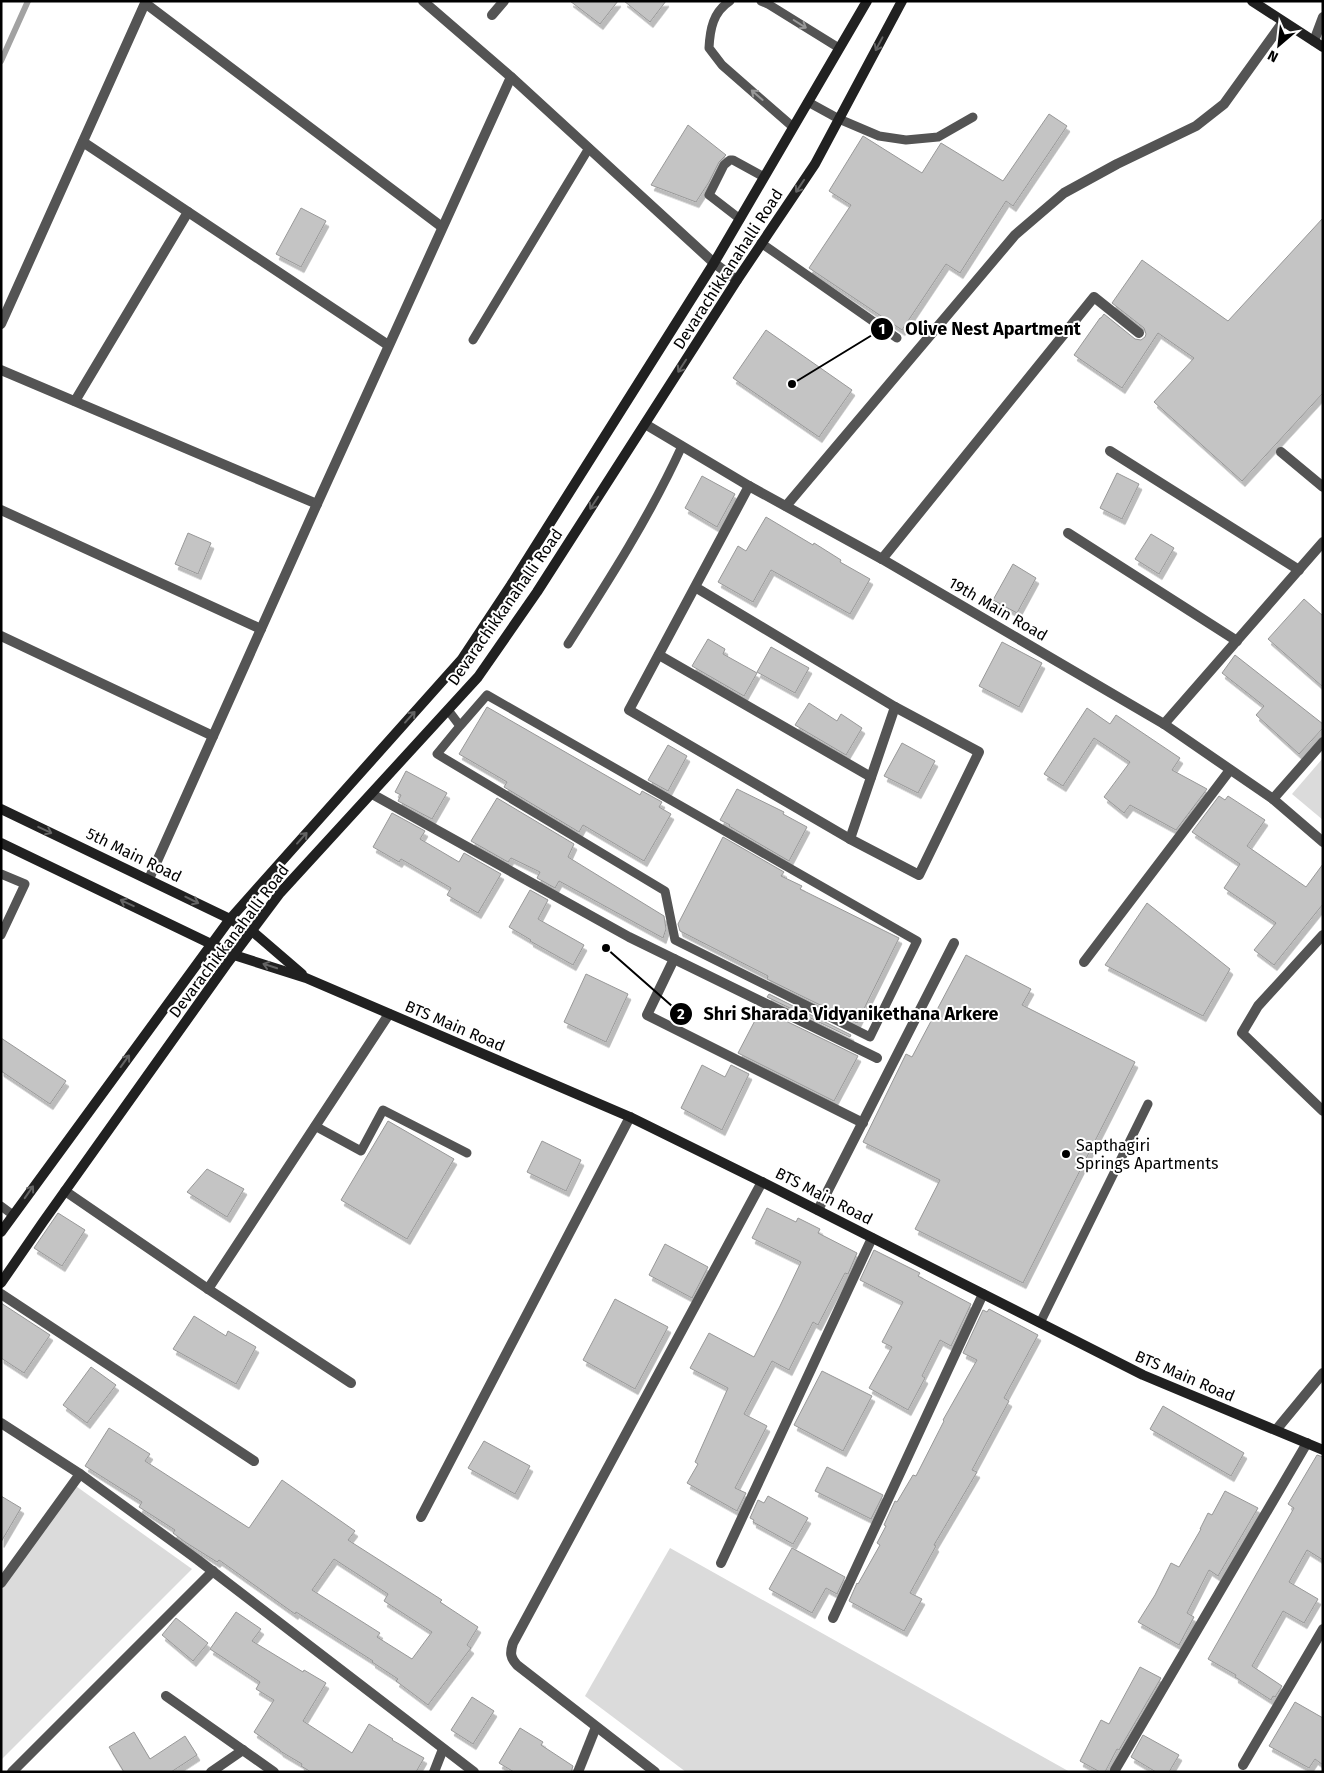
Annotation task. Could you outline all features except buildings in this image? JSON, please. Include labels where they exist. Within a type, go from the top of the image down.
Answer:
[{"type":"main road","name":"Devarachikkanahalli Road","points":[[1,1232],[230,919],[462,659],[511,585],[714,263],[866,1]]},
{"type":"main road","name":"Devarachikkanahalli Road","points":[[1,1283],[234,954],[280,893],[478,677],[537,592],[761,243],[815,164],[902,1]]},
{"type":"main road","points":[[1252,1],[1323,47]]},
{"type":"main road","name":"5th Main Road","points":[[1,809],[149,879],[252,931]]},
{"type":"main road","points":[[1,843],[234,954]]},
{"type":"main road","name":"BTS Main Road","points":[[252,931],[306,978]]},
{"type":"main road","name":"BTS Main Road","points":[[234,954],[306,978],[630,1117],[1143,1374],[1323,1450]]},
{"type":"street","points":[[423,1],[511,77],[714,263],[737,280]]},
{"type":"street","points":[[492,15],[504,1]]},
{"type":"street","points":[[1,324],[146,2],[442,226]]},
{"type":"street","points":[[1314,41],[1323,17]]},
{"type":"street","points":[[786,506],[1015,235],[1064,193],[1117,164],[1196,126],[1224,104],[1283,22]]},
{"type":"street","points":[[149,879],[388,345],[511,77]]},
{"type":"street","points":[[82,142],[388,345]]},
{"type":"street","points":[[75,402],[188,212]]},
{"type":"street","points":[[882,558],[1094,297],[1139,333]]},
{"type":"street","points":[[1,370],[317,504]]},
{"type":"street","name":"19th Main Road","points":[[645,424],[749,486],[882,558],[1164,724],[1273,799],[1323,842]]},
{"type":"street","points":[[1110,451],[1299,570]]},
{"type":"street","points":[[1282,452],[1323,487]]},
{"type":"street","points":[[696,587],[895,707],[978,752],[919,875],[850,839],[629,710],[749,486]]},
{"type":"street","points":[[1,510],[260,629]]},
{"type":"street","points":[[1068,533],[1237,641]]},
{"type":"street","points":[[1164,724],[1323,542]]},
{"type":"street","points":[[1,636],[213,736]]},
{"type":"street","points":[[659,655],[871,778]]},
{"type":"street","points":[[850,839],[895,707]]},
{"type":"street","points":[[1273,799],[1323,742]]},
{"type":"street","points":[[1084,962],[1230,770]]},
{"type":"street","points":[[372,794],[630,937],[877,1058]]},
{"type":"street","points":[[1321,1106],[1242,1033],[1258,1006],[1323,935]]},
{"type":"street","points":[[818,1210],[954,943]]},
{"type":"street","points":[[674,959],[647,1015],[863,1123]]},
{"type":"street","points":[[208,1289],[389,1014]]},
{"type":"street","points":[[421,1517],[630,1117]]},
{"type":"street","points":[[655,1772],[517,1665],[511,1659],[510,1652],[517,1635],[762,1182]]},
{"type":"street","points":[[65,1191],[208,1289],[352,1383]]},
{"type":"street","points":[[721,1563],[872,1238]]},
{"type":"street","points":[[1,1294],[254,1461]]},
{"type":"street","points":[[834,1618],[983,1294]]},
{"type":"street","points":[[1276,1430],[1323,1373]]},
{"type":"street","points":[[1,1423],[80,1474],[213,1571],[474,1772]]},
{"type":"street","points":[[1115,1770],[1307,1443]]},
{"type":"street","points":[[1,1583],[80,1474]]},
{"type":"street","points":[[12,1772],[213,1571]]},
{"type":"street","points":[[1243,1765],[1323,1629]]},
{"type":"street","points":[[166,1696],[274,1772]]},
{"type":"street","points":[[578,1772],[596,1727]]},
{"type":"street","points":[[434,1772],[443,1749]]},
{"type":"street","points":[[211,1772],[243,1750]]},
{"type":"lane","points":[[730,1],[723,6],[711,26],[709,48],[722,65],[793,127]]},
{"type":"lane","points":[[761,1],[839,48]]},
{"type":"lane","points":[[808,102],[839,119],[879,136],[906,140],[938,137],[974,118]]},
{"type":"lane","points":[[473,340],[589,148]]},
{"type":"lane","points":[[740,219],[709,195],[724,165],[730,160],[734,160],[764,177]]},
{"type":"lane","points":[[761,243],[897,338]]},
{"type":"lane","points":[[568,644],[627,552],[672,469],[682,446]]},
{"type":"lane","points":[[487,695],[917,941],[870,1037],[674,940],[665,891],[437,754],[460,726],[487,695]]},
{"type":"lane","points":[[448,710],[460,726]]},
{"type":"lane","points":[[1,874],[25,884],[1,936]]},
{"type":"lane","points":[[1040,1323],[1148,1104]]},
{"type":"lane","points":[[315,1126],[361,1151],[383,1110],[467,1153]]},
{"type":"lane","points":[[1,1206],[13,1215]]},
{"type":"shaded area","points":[[1323,758],[1323,820],[1292,794]]},
{"type":"shaded area","points":[[73,1484],[192,1569],[1,1760],[1,1587]]},
{"type":"shaded area","points":[[670,1548],[1070,1772],[686,1772],[585,1696]]},
{"type":"waterway","points":[[1,61],[28,1]]},
{"type":"place","name":"Olive Nest Apartment","points":[[792,384]]},
{"type":"place","name":"Shri Sharada Vidyanikethana Arkere","points":[[606,948]]},
{"type":"place","name":"Sapthagiri Springs Apartments","points":[[1066,1154]]}]
